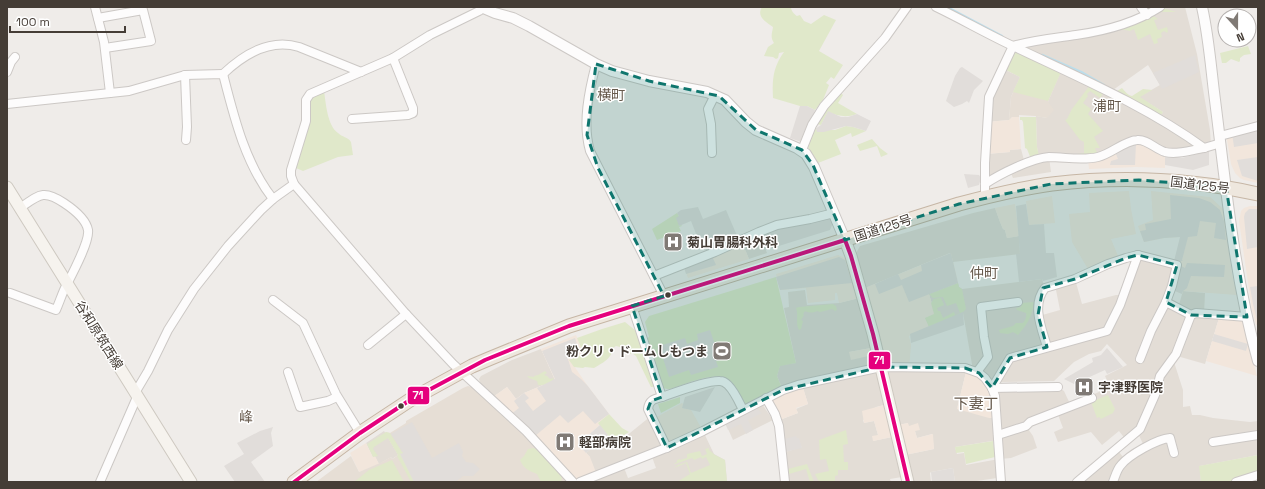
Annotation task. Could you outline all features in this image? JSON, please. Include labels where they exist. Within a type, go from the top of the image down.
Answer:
[{"type":"highway","name":"国道125号","points":[[294,482],[360,433],[410,400],[485,360],[562,328],[954,206],[985,197],[1051,184],[1114,180],[1207,184],[1258,194]]},
{"type":"main road","name":"谷和原筑西線","points":[[7,188],[191,482]]},
{"type":"main road","points":[[845,240],[864,302],[881,367],[908,482]]},
{"type":"street","points":[[95,7],[105,48],[110,93]]},
{"type":"street","points":[[573,482],[526,431],[453,364],[406,314],[294,184],[291,176],[291,170],[306,121],[306,100],[312,92],[393,58],[430,35],[480,11],[482,7],[529,26],[596,64],[612,71],[639,79],[698,90],[715,95],[725,100],[746,122],[756,130],[802,150],[813,165],[845,240]]},
{"type":"street","points":[[802,150],[812,125],[824,106],[889,34],[907,7]]},
{"type":"street","points":[[936,7],[1013,46],[1101,87],[1176,129],[1204,148]]},
{"type":"street","points":[[1141,7],[1147,15]]},
{"type":"street","points":[[985,197],[989,97],[1013,46],[1033,40],[1095,32],[1147,15],[1160,7]]},
{"type":"street","points":[[1202,7],[1234,252],[1247,317],[1255,339],[1258,361]]},
{"type":"street","points":[[98,18],[143,10],[151,41],[105,48]]},
{"type":"street","points":[[7,104],[130,91],[185,75],[223,74],[248,54],[259,49],[280,44],[290,44],[300,47],[360,72]]},
{"type":"street","points":[[7,72],[15,57]]},
{"type":"street","points":[[352,119],[408,115],[413,113],[413,108],[393,58]]},
{"type":"street","points":[[596,64],[590,91],[587,116],[589,148],[664,296]]},
{"type":"street","points":[[223,74],[235,118],[249,158],[262,185],[273,199]]},
{"type":"street","points":[[185,75],[186,140]]},
{"type":"street","points":[[712,154],[711,124],[708,111],[715,95]]},
{"type":"street","points":[[985,184],[1010,170],[1048,157],[1093,158],[1106,154],[1137,140],[1141,140],[1159,150],[1166,152],[1178,152],[1204,148],[1220,139],[1258,126]]},
{"type":"street","points":[[100,482],[136,395],[168,330],[194,288],[228,246],[273,199],[294,184]]},
{"type":"street","points":[[10,293],[56,310],[87,239],[88,230],[82,218],[53,196],[47,194],[42,195],[32,199],[20,208]]},
{"type":"street","points":[[654,276],[715,252],[769,228],[789,222],[834,213]]},
{"type":"street","points":[[992,388],[1010,358],[1107,331],[1120,305],[1138,256]]},
{"type":"street","points":[[1047,347],[1038,315],[1042,291],[1045,288],[1075,280],[1108,264],[1138,256],[1177,265],[1166,302],[1151,331],[1140,359]]},
{"type":"street","points":[[273,300],[303,324],[337,397],[360,433]]},
{"type":"street","points":[[977,372],[988,357],[981,307],[1018,302]]},
{"type":"street","points":[[1166,302],[1191,315],[1196,313],[1247,317]]},
{"type":"street","points":[[632,306],[662,397]]},
{"type":"street","points":[[368,344],[406,314]]},
{"type":"street","points":[[1077,482],[1140,429],[1155,395],[1160,376],[1176,354],[1191,315]]},
{"type":"street","points":[[580,482],[667,448],[780,391],[793,386],[881,367],[965,368],[977,372],[985,378],[992,388],[995,396],[1001,482]]},
{"type":"street","points":[[288,372],[300,407],[328,401],[337,397]]},
{"type":"street","points":[[667,448],[648,409],[651,400],[689,388],[719,381],[729,385],[743,410]]},
{"type":"street","points":[[992,388],[1058,387]]},
{"type":"street","points":[[766,398],[780,430],[785,482]]},
{"type":"street","points":[[998,436],[1026,426],[1030,422],[1092,398]]},
{"type":"street","points":[[1213,442],[1258,435]]},
{"type":"street","points":[[1113,482],[1120,465],[1139,451],[1162,439],[1170,438],[1174,453]]},
{"type":"street","points":[[1239,482],[1258,475]]},
{"type":"highlighted area","points":[[596,64],[649,81],[719,96],[756,130],[802,150],[813,165],[845,240],[959,204],[1051,184],[1139,180],[1226,187],[1247,317],[1191,315],[1166,302],[1177,265],[1138,255],[1126,258],[1075,279],[1043,288],[1038,315],[1047,347],[1010,358],[992,388],[979,373],[965,368],[881,367],[783,390],[667,448],[648,409],[651,401],[662,397],[632,306],[664,296],[598,168],[587,135]]},
{"type":"shaded area","points":[[1160,7],[1185,7],[1197,54],[1210,130],[1211,146],[1204,148],[1049,157],[1051,172],[1013,178],[1010,171],[985,184],[986,154],[1010,152],[1010,150],[1021,149],[1025,164],[1039,159],[1036,116],[1047,118],[1048,102],[1062,69],[1013,46],[1095,32]],"holes":[[[1148,65],[1160,85],[1139,97],[1163,112],[1160,116],[1113,90]]]},
{"type":"shaded area","points":[[1195,55],[1199,72],[1162,89],[1153,73]]},
{"type":"shaded area","points":[[962,67],[983,81],[974,90],[969,103],[967,101],[954,107],[946,101],[955,76]]},
{"type":"shaded area","points":[[1003,69],[1020,77],[1011,97],[1009,120],[987,122],[988,105]]},
{"type":"shaded area","points":[[1004,69],[1061,72],[1048,102],[1054,110],[1047,118],[1019,115],[1019,117],[1012,117],[1009,120],[1011,97],[1020,77]]},
{"type":"shaded area","points":[[800,106],[807,106],[815,110],[801,142],[790,138]]},
{"type":"shaded area","points":[[828,111],[841,117],[848,117],[857,114],[871,121],[866,131],[846,126],[824,132],[817,132],[815,129],[821,125]]},
{"type":"shaded area","points":[[1012,117],[1019,117],[1021,149],[1010,150],[1010,152],[986,154],[987,122],[1009,120]]},
{"type":"shaded area","points":[[1258,126],[1258,183],[1244,180],[1235,173],[1231,164],[1226,134]]},
{"type":"shaded area","points":[[1258,128],[1258,143],[1234,147],[1232,133]]},
{"type":"shaded area","points":[[1134,141],[1165,152],[1165,168],[1136,167],[1089,169],[1088,159]]},
{"type":"shaded area","points":[[1136,143],[1135,165],[1110,165],[1111,161],[1118,159],[1115,152]]},
{"type":"shaded area","points":[[1209,151],[1209,165],[1193,170],[1165,165],[1165,155],[1182,158]]},
{"type":"shaded area","points":[[1258,157],[1258,181],[1242,176],[1237,160]]},
{"type":"shaded area","points":[[964,174],[979,175],[981,178],[979,185],[968,188]]},
{"type":"shaded area","points":[[1129,191],[1136,234],[1111,239],[1118,256],[1088,269],[1072,242],[1069,214],[1090,212],[1089,193]]},
{"type":"shaded area","points":[[1151,191],[1210,197],[1223,209],[1232,274],[1237,295],[1183,291],[1182,294],[1175,291],[1181,266],[1180,237],[1164,238],[1144,242],[1138,226],[1153,220]]},
{"type":"shaded area","points":[[1170,195],[1199,198],[1210,202],[1220,210],[1224,221],[1226,240],[1214,238],[1216,223],[1200,221],[1197,236],[1188,237],[1183,260],[1180,262],[1174,261],[1180,237],[1164,238],[1144,242],[1140,231],[1146,230],[1145,224],[1171,219]]},
{"type":"shaded area","points":[[1052,196],[1055,223],[1029,225],[1026,201]]},
{"type":"shaded area","points":[[1015,204],[1019,236],[1007,238],[995,208]]},
{"type":"shaded area","points":[[1026,204],[1029,225],[1044,224],[1046,253],[1054,253],[1057,277],[1043,281],[1042,279],[1019,282],[1016,254],[1020,254],[1016,206]]},
{"type":"shaded area","points":[[1250,206],[1258,206],[1258,325],[1256,325],[1252,310],[1239,221],[1241,211]]},
{"type":"shaded area","points":[[698,207],[703,219],[726,210],[738,238],[707,251],[705,248],[702,249],[691,221],[679,226],[676,218],[679,216],[677,213],[681,210]]},
{"type":"shaded area","points":[[995,208],[1007,238],[1019,236],[1020,254],[953,262],[950,253],[865,288],[855,255],[860,246]]},
{"type":"shaded area","points":[[1249,209],[1258,209],[1258,247],[1247,249],[1244,217],[1245,213]]},
{"type":"shaded area","points":[[830,217],[833,223],[830,230],[766,250],[760,234],[772,230]]},
{"type":"shaded area","points":[[760,234],[767,253],[749,259],[741,240]]},
{"type":"shaded area","points":[[741,240],[749,259],[688,278],[684,267]]},
{"type":"shaded area","points":[[951,253],[958,283],[929,294],[935,314],[925,318],[929,327],[909,336],[911,345],[909,368],[885,367],[865,288]]},
{"type":"shaded area","points":[[951,253],[958,283],[909,302],[902,285],[879,294],[875,284],[898,274],[901,280],[922,271],[921,265]]},
{"type":"shaded area","points":[[838,255],[845,258],[859,298],[839,303],[837,293],[835,293],[835,300],[808,303],[806,288],[780,290],[776,274]]},
{"type":"shaded area","points":[[1138,255],[1177,265],[1166,302],[1178,308],[1183,291],[1205,293],[1204,314],[1219,318],[1205,364],[1177,356],[1174,362],[1183,390],[1183,407],[1190,406],[1192,415],[1250,422],[1258,421],[1258,455],[1200,466],[1201,482],[1077,482],[1116,448],[1123,457],[1143,444],[1137,431],[1126,440],[1119,431],[1102,445],[1091,432],[1058,442],[1054,432],[1063,428],[1057,412],[1026,426],[1033,436],[1037,448],[1011,458],[1000,459],[997,478],[970,482],[955,482],[953,468],[931,472],[931,482],[911,482],[905,455],[934,449],[932,434],[917,438],[915,431],[908,426],[908,423],[898,425],[885,367],[967,368],[957,409],[973,370],[963,313],[929,327],[925,318],[935,314],[929,294],[958,283],[959,287],[962,289],[1042,279],[1045,288],[1039,316],[1060,310],[1055,285],[1075,279],[1082,304],[1116,295],[1123,295]],"holes":[[[1107,344],[1127,365],[1105,376],[1110,387],[1071,406],[1064,391],[1058,387],[993,387],[997,381],[1054,381],[1074,362],[1089,354],[1101,351]],[[998,440],[999,459],[966,465],[964,453],[957,454],[955,447]]]},
{"type":"shaded area","points":[[712,256],[716,265],[686,274],[684,267]]},
{"type":"shaded area","points":[[839,257],[845,260],[852,283],[780,290],[776,277]]},
{"type":"shaded area","points":[[1187,263],[1225,265],[1224,277],[1191,276],[1187,288],[1182,294],[1175,291],[1181,266],[1185,268]]},
{"type":"shaded area","points":[[1258,286],[1258,324],[1250,287]]},
{"type":"shaded area","points":[[805,290],[807,305],[839,303],[859,298],[871,348],[849,352],[873,355],[884,405],[876,407],[863,420],[864,423],[874,421],[878,435],[873,441],[892,437],[902,477],[890,479],[891,482],[785,482],[785,452],[802,447],[784,439],[777,421],[798,413],[796,409],[808,404],[802,385],[783,390],[777,376],[780,365],[796,363],[784,308],[789,307],[788,292]]},
{"type":"shaded area","points":[[963,312],[964,325],[911,343],[910,334]]},
{"type":"shaded area","points":[[1242,317],[1257,376],[1206,361],[1219,318]]},
{"type":"shaded area","points":[[710,330],[720,360],[716,361],[718,367],[691,375],[689,370],[669,377],[659,346],[685,338],[687,344],[698,340],[697,334]]},
{"type":"shaded area","points":[[1214,334],[1248,344],[1246,351],[1212,341]]},
{"type":"shaded area","points":[[576,335],[584,354],[570,360],[609,414],[598,423],[600,425],[578,444],[590,457],[597,475],[573,482],[493,397],[507,387],[516,399],[524,393],[555,380],[541,349]]},
{"type":"shaded area","points":[[575,338],[578,347],[566,353],[572,372],[587,385],[609,414],[595,424],[583,411],[568,423],[560,415],[535,436],[510,415],[519,408],[514,401],[524,393],[529,398],[525,401],[533,411],[546,401],[537,388],[555,379],[542,351]]},
{"type":"shaded area","points":[[871,348],[873,355],[851,360],[849,352]]},
{"type":"shaded area","points":[[1107,348],[1123,367],[1107,374],[1105,370],[1074,384],[1064,379],[1093,362],[1092,358],[1101,355]]},
{"type":"shaded area","points":[[541,349],[555,380],[524,393],[516,399],[507,387],[493,397],[481,385],[479,379],[481,376],[512,360]]},
{"type":"shaded area","points":[[967,368],[988,381],[997,418],[989,418],[957,409]]},
{"type":"shaded area","points":[[802,384],[808,404],[796,408],[798,413],[777,421],[766,398]]},
{"type":"shaded area","points":[[468,386],[475,388],[512,421],[568,482],[316,482],[351,456],[359,472],[391,457],[392,459],[394,458],[398,455],[385,433],[386,432],[390,433],[406,423],[406,421]]},
{"type":"shaded area","points":[[715,387],[700,412],[682,408],[685,397]]},
{"type":"shaded area","points":[[760,401],[773,420],[733,440],[724,420]]},
{"type":"shaded area","points":[[682,403],[682,408],[691,410],[703,431],[671,446],[657,417]]},
{"type":"shaded area","points":[[884,405],[892,437],[873,441],[872,436],[878,435],[874,421],[864,423],[862,411]]},
{"type":"shaded area","points":[[756,408],[762,413],[748,420],[753,430],[746,434],[741,424],[728,430],[725,423]]},
{"type":"shaded area","points":[[651,416],[667,448],[703,431],[714,454],[725,460],[727,482],[580,482],[590,457],[586,453],[608,435],[612,442],[625,437]],"holes":[[[651,454],[656,468],[628,478],[623,465]]]},
{"type":"shaded area","points":[[412,422],[432,458],[459,443],[463,452],[462,456],[466,462],[473,463],[480,469],[473,476],[463,476],[455,482],[414,482],[400,454],[403,453],[391,434]]},
{"type":"shaded area","points":[[908,423],[909,426],[918,423],[920,430],[915,431],[917,438],[933,434],[934,449],[905,455],[898,425]]},
{"type":"shaded area","points":[[600,425],[608,435],[586,453],[578,444]]},
{"type":"shaded area","points":[[273,427],[271,433],[273,446],[251,462],[265,482],[235,482],[224,466],[244,454],[237,443],[260,431]]},
{"type":"shaded area","points":[[384,431],[398,455],[379,464],[375,457],[373,457],[366,443]]},
{"type":"shaded area","points":[[796,436],[799,438],[802,448],[785,452],[784,439]]},
{"type":"shaded area","points":[[366,443],[373,457],[375,456],[379,464],[359,472],[350,453]]},
{"type":"shaded area","points":[[953,468],[955,482],[932,482],[931,472]]},
{"type":"green space","points":[[762,7],[791,7],[792,11],[797,16],[800,15],[804,21],[811,24],[824,15],[836,20],[819,51],[843,65],[834,79],[831,77],[826,83],[829,85],[823,100],[815,110],[807,106],[800,106],[773,98],[775,68],[784,52],[779,53],[778,58],[776,59],[773,57],[764,56],[768,47],[774,43],[772,37],[773,27],[763,19],[760,14]]},
{"type":"green space","points":[[1163,8],[1176,12],[1160,12],[1154,16],[1158,19],[1154,20],[1158,30],[1167,27],[1168,31],[1167,33],[1164,31],[1161,33],[1162,37],[1157,39],[1158,43],[1154,44],[1150,34],[1138,40],[1134,29],[1130,31],[1120,29]]},
{"type":"green space","points":[[1240,48],[1249,48],[1251,54],[1244,55],[1240,58],[1239,62],[1231,59],[1226,63],[1222,63],[1220,53]]},
{"type":"green space","points":[[1017,52],[1061,72],[1048,101],[1013,92],[1020,77],[1004,69],[1014,53]]},
{"type":"green space","points":[[1090,85],[1104,92],[1100,98],[1090,91],[1083,103],[1091,109],[1088,114],[1103,131],[1094,137],[1100,148],[1095,148],[1098,155],[1070,155],[1084,153],[1084,142],[1080,140],[1065,120]]},
{"type":"green space","points":[[1122,88],[1127,94],[1132,96],[1143,89],[1152,90],[1140,97],[1163,112],[1161,115],[1117,91]]},
{"type":"green space","points":[[324,91],[331,125],[338,133],[351,142],[353,155],[338,157],[303,171],[296,168],[310,117],[311,99]]},
{"type":"green space","points":[[840,92],[843,95],[838,103],[857,114],[842,116],[828,112],[821,125],[817,124],[823,111]]},
{"type":"green space","points":[[1020,117],[1036,117],[1037,147],[1039,156],[1031,159],[1027,149],[1025,148],[1023,122],[1020,120]]},
{"type":"green space","points":[[846,126],[866,131],[852,137],[851,133],[835,140],[841,154],[818,163],[808,147],[815,129],[835,130]]},
{"type":"green space","points":[[872,139],[888,154],[881,157],[877,146],[860,151],[857,145]]},
{"type":"green space","points":[[677,213],[679,216],[679,226],[682,226],[679,227],[681,231],[657,240],[652,229]]},
{"type":"green space","name":"粉クリ・ドームしもつま","points":[[776,277],[796,363],[780,366],[777,376],[782,388],[746,405],[742,403],[732,383],[724,378],[709,377],[670,389],[665,389],[662,386],[647,338],[649,337],[645,322],[649,316]]},
{"type":"green space","points":[[958,283],[959,287],[962,289],[966,309],[963,312],[929,327],[925,318],[934,314],[931,303],[934,299],[941,298],[944,305],[937,308],[943,318],[954,312],[955,315],[960,313],[956,303],[947,306],[943,297],[933,298],[929,294]]},
{"type":"green space","points":[[1034,302],[1029,320],[1018,335],[1013,332],[1008,334],[1000,333],[999,330],[1013,326],[1016,323],[1023,323],[1026,313],[1017,310],[1016,308],[1021,307],[1021,303]]},
{"type":"green space","points":[[833,304],[836,306],[837,310],[835,311],[832,309],[820,312],[805,311],[801,320],[803,321],[801,329],[799,330],[797,325],[796,308]]},
{"type":"green space","points":[[625,322],[636,331],[654,387],[651,387],[636,356],[620,347],[616,346],[613,348],[609,358],[594,368],[574,367],[569,360],[584,354],[577,338]]},
{"type":"green space","points":[[545,371],[547,373],[544,375],[550,379],[554,378],[549,383],[544,385],[538,385],[537,381],[527,376],[534,377]]},
{"type":"green space","points":[[1108,395],[1115,409],[1113,413],[1101,419],[1099,417],[1097,418],[1091,402]]},
{"type":"green space","points":[[680,397],[680,403],[661,413],[658,404]]},
{"type":"green space","points":[[609,414],[622,428],[629,432],[612,442],[598,423]]},
{"type":"green space","points":[[846,430],[848,444],[843,445],[844,462],[848,462],[848,470],[838,470],[838,475],[835,476],[835,482],[820,482],[815,474],[829,471],[826,459],[820,460],[819,440]]},
{"type":"green space","points":[[386,432],[390,433],[402,452],[404,451],[410,474],[414,481],[411,482],[388,438],[374,447],[373,449],[378,456],[373,457],[367,444]]},
{"type":"green space","points":[[993,441],[995,457],[966,464],[964,452],[956,453],[955,447]]},
{"type":"green space","points":[[533,448],[541,452],[553,464],[562,477],[561,482],[541,482],[537,474],[523,465],[520,460],[528,449]]},
{"type":"green space","points":[[709,448],[709,450],[715,455],[725,460],[727,482],[677,482],[690,474],[686,463],[674,468],[678,465],[687,462],[691,473],[710,465],[706,457],[702,459],[701,457],[694,460],[692,458],[674,464],[677,460],[687,458],[687,454],[700,451],[702,456],[707,454],[705,449]]},
{"type":"green space","points":[[1258,455],[1258,473],[1230,482],[1201,482],[1199,466]]},
{"type":"green space","points":[[392,460],[404,482],[354,482],[369,470]]},
{"type":"green space","points":[[807,464],[814,482],[810,482],[806,469],[789,474],[788,469]]},
{"type":"waterway","points":[[947,7],[1002,36]]},
{"type":"waterway","points":[[1042,55],[1083,73],[1104,85]]},
{"type":"transit line","name":"71","points":[[845,240],[873,334],[908,482]]},
{"type":"transit line","name":"71","points":[[294,482],[360,433],[410,400],[485,360],[569,326],[845,240]]},
{"type":"place","name":"菊山胃腸科外科","points":[[673,242]]},
{"type":"place","name":"粉クリ・ドームしもつま","points":[[722,351]]},
{"type":"place","name":"宇津野医院","points":[[1084,387]]},
{"type":"place","name":"軽部病院","points":[[565,442]]},
{"type":"district","name":"横町","points":[[611,95]]},
{"type":"district","name":"浦町","points":[[1107,106]]},
{"type":"district","name":"仲町","points":[[984,273]]},
{"type":"district","name":"下妻丁","points":[[976,403]]},
{"type":"district","name":"峰","points":[[246,417]]}]
